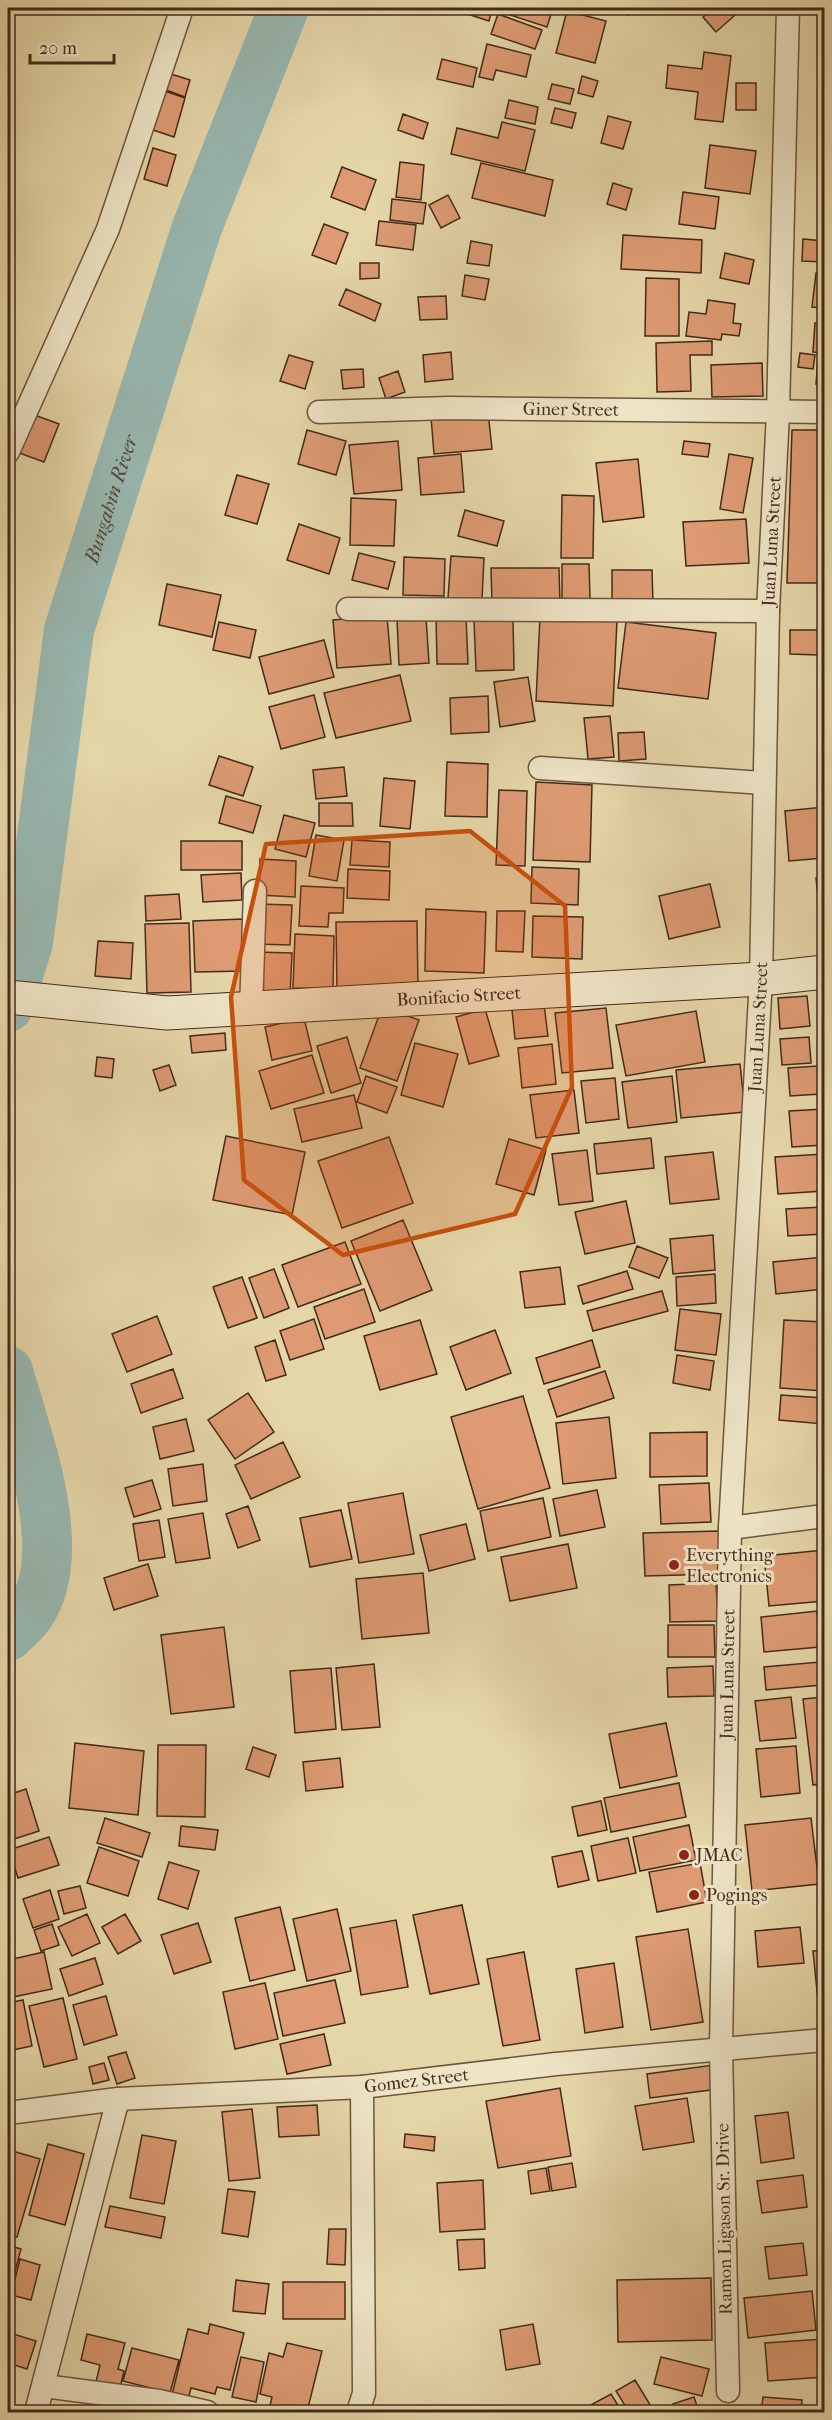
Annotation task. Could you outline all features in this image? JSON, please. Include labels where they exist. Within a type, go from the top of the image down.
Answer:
[{"type":"street","points":[[8,452],[108,229],[183,8]]},
{"type":"street","name":"Juan Luna Street","points":[[721,2047],[730,1528],[761,979],[768,611],[778,413],[788,8]]},
{"type":"street","name":"Giner Street","points":[[319,412],[449,408],[825,412]]},
{"type":"street","points":[[348,609],[768,611]]},
{"type":"street","points":[[540,768],[764,783]]},
{"type":"street","points":[[251,1010],[255,891]]},
{"type":"street","name":"Bonifacio Street","points":[[8,997],[167,1013],[251,1010],[761,979],[825,972]]},
{"type":"street","points":[[730,1528],[825,1516]]},
{"type":"street","name":"Gomez Street","points":[[8,2113],[118,2099],[362,2086],[721,2047],[825,2040]]},
{"type":"street","name":"Ramon Ligason Sr. Drive","points":[[721,2047],[728,2391]]},
{"type":"street","points":[[358,2412],[364,2393],[362,2086]]},
{"type":"street","points":[[36,2412],[118,2099]]},
{"type":"street","points":[[44,2386],[159,2401],[207,2412]]},
{"type":"highlighted area","points":[[470,831],[565,906],[572,1087],[515,1214],[343,1255],[244,1180],[231,997],[266,844]]},
{"type":"building","points":[[462,8],[553,8],[547,27],[492,9],[489,21],[461,12]]},
{"type":"building","points":[[607,8],[631,8],[628,15]]},
{"type":"building","points":[[714,8],[728,8],[735,15],[716,32],[703,17]]},
{"type":"building","points":[[567,11],[606,21],[595,63],[556,53]]},
{"type":"building","points":[[498,14],[542,30],[535,49],[491,34]]},
{"type":"building","points":[[487,44],[531,55],[526,77],[496,70],[493,80],[479,77]]},
{"type":"building","points":[[704,52],[731,56],[723,122],[695,119],[698,92],[666,88],[668,65],[702,69]]},
{"type":"building","points":[[442,59],[477,68],[473,87],[437,79]]},
{"type":"building","points":[[171,74],[190,80],[185,97],[166,90]]},
{"type":"building","points":[[582,76],[598,81],[593,97],[578,93]]},
{"type":"building","points":[[736,83],[756,83],[756,110],[736,110]]},
{"type":"building","points":[[552,84],[574,89],[570,104],[548,99]]},
{"type":"building","points":[[165,91],[185,98],[174,137],[153,130]]},
{"type":"building","points":[[509,100],[538,107],[535,124],[505,118]]},
{"type":"building","points":[[555,108],[576,113],[572,128],[551,123]]},
{"type":"building","points":[[403,114],[428,123],[423,139],[398,130]]},
{"type":"building","points":[[608,116],[631,122],[623,149],[601,143]]},
{"type":"building","points":[[502,122],[535,130],[525,171],[451,154],[457,128],[498,138]]},
{"type":"building","points":[[710,145],[756,151],[750,194],[705,188]]},
{"type":"building","points":[[153,148],[176,155],[167,186],[144,179]]},
{"type":"building","points":[[400,162],[424,165],[421,200],[396,197]]},
{"type":"building","points":[[481,163],[553,180],[545,216],[472,198]]},
{"type":"building","points":[[342,167],[376,180],[365,210],[331,197]]},
{"type":"building","points":[[613,183],[632,189],[626,210],[607,204]]},
{"type":"building","points":[[683,192],[719,197],[715,229],[679,224]]},
{"type":"building","points":[[448,195],[460,218],[441,228],[429,205]]},
{"type":"building","points":[[392,199],[426,203],[423,224],[390,220]]},
{"type":"building","points":[[379,221],[416,225],[413,250],[376,245]]},
{"type":"building","points":[[324,224],[348,233],[336,264],[312,255]]},
{"type":"building","points":[[623,235],[702,240],[701,273],[621,269]]},
{"type":"building","points":[[803,239],[824,241],[824,262],[802,261]]},
{"type":"building","points":[[471,241],[492,245],[489,266],[467,263]]},
{"type":"building","points":[[725,253],[754,260],[749,284],[720,278]]},
{"type":"building","points":[[360,263],[379,263],[379,278],[360,279]]},
{"type":"building","points":[[816,273],[824,274],[824,308],[812,307]]},
{"type":"building","points":[[465,275],[489,279],[485,300],[462,296]]},
{"type":"building","points":[[646,278],[679,279],[679,336],[645,336]]},
{"type":"building","points":[[346,289],[381,304],[375,321],[339,305]]},
{"type":"building","points":[[446,296],[447,319],[420,320],[418,297]]},
{"type":"building","points":[[708,300],[735,304],[733,323],[741,324],[739,336],[722,334],[721,340],[686,336],[689,312],[706,314]]},
{"type":"building","points":[[815,323],[824,323],[824,353],[813,352]]},
{"type":"building","points":[[712,341],[712,355],[690,355],[691,391],[657,392],[656,343]]},
{"type":"building","points":[[451,352],[453,379],[425,382],[423,355]]},
{"type":"building","points":[[800,353],[815,355],[813,369],[798,367]]},
{"type":"building","points":[[289,355],[313,362],[305,389],[280,381]]},
{"type":"building","points":[[818,358],[824,359],[824,384],[816,384]]},
{"type":"building","points":[[762,363],[763,396],[712,397],[711,365]]},
{"type":"building","points":[[363,369],[364,387],[343,389],[341,370]]},
{"type":"building","points":[[398,371],[405,392],[386,399],[379,378]]},
{"type":"building","points":[[488,412],[492,449],[434,454],[431,417]]},
{"type":"building","points":[[29,413],[59,424],[44,462],[14,451]]},
{"type":"building","points":[[307,430],[346,441],[336,475],[298,464]]},
{"type":"building","points":[[792,430],[824,430],[824,583],[787,583]]},
{"type":"building","points":[[398,441],[402,490],[354,494],[349,445]]},
{"type":"building","points":[[684,441],[710,444],[708,457],[682,454]]},
{"type":"building","points":[[461,454],[464,492],[421,495],[418,458]]},
{"type":"building","points":[[729,454],[753,458],[743,513],[720,509]]},
{"type":"building","points":[[638,459],[644,517],[603,522],[596,463]]},
{"type":"building","points":[[237,475],[269,484],[257,524],[225,515]]},
{"type":"building","points":[[562,495],[594,496],[593,558],[561,558]]},
{"type":"building","points":[[351,498],[396,500],[394,546],[350,545]]},
{"type":"building","points":[[465,510],[504,521],[497,546],[458,536]]},
{"type":"building","points":[[746,519],[749,563],[686,566],[683,522]]},
{"type":"building","points":[[299,524],[340,538],[329,574],[287,560]]},
{"type":"building","points":[[359,553],[395,562],[388,589],[352,580]]},
{"type":"building","points":[[451,556],[484,558],[482,600],[448,598]]},
{"type":"building","points":[[404,557],[445,559],[444,596],[403,595]]},
{"type":"building","points":[[562,564],[589,564],[590,599],[562,600]]},
{"type":"building","points":[[491,568],[559,568],[560,604],[492,604]]},
{"type":"building","points":[[612,570],[652,570],[653,605],[612,605]]},
{"type":"building","points":[[167,584],[221,595],[212,637],[159,625]]},
{"type":"building","points":[[387,616],[391,664],[337,668],[333,620]]},
{"type":"building","points":[[436,616],[466,616],[468,664],[437,664]]},
{"type":"building","points":[[540,616],[617,620],[613,706],[536,701]]},
{"type":"building","points":[[426,617],[429,663],[399,665],[397,619]]},
{"type":"building","points":[[513,619],[514,670],[476,671],[474,620]]},
{"type":"building","points":[[219,622],[256,630],[250,658],[213,650]]},
{"type":"building","points":[[626,622],[716,633],[708,699],[618,688]]},
{"type":"building","points":[[790,630],[818,630],[818,655],[790,654]]},
{"type":"building","points":[[324,640],[334,677],[269,694],[259,657]]},
{"type":"building","points":[[400,675],[411,721],[336,738],[324,693]]},
{"type":"building","points":[[528,677],[535,721],[500,727],[494,682]]},
{"type":"building","points":[[314,695],[325,737],[281,749],[269,707]]},
{"type":"building","points":[[488,696],[489,732],[451,734],[450,698]]},
{"type":"building","points":[[610,716],[614,757],[588,759],[584,718]]},
{"type":"building","points":[[821,719],[824,719],[824,770],[822,770]]},
{"type":"building","points":[[644,732],[646,759],[619,761],[618,733]]},
{"type":"building","points":[[219,756],[253,767],[243,796],[209,785]]},
{"type":"building","points":[[447,762],[488,764],[487,817],[445,816]]},
{"type":"building","points":[[344,767],[347,796],[316,799],[313,770]]},
{"type":"building","points":[[384,778],[415,781],[410,829],[380,826]]},
{"type":"building","points":[[536,782],[592,785],[590,862],[533,860]]},
{"type":"building","points":[[499,790],[527,791],[525,866],[496,865]]},
{"type":"building","points":[[226,796],[261,806],[253,833],[219,823]]},
{"type":"building","points":[[319,803],[352,803],[353,826],[319,826]]},
{"type":"building","points":[[824,807],[824,858],[789,861],[785,811]]},
{"type":"building","points":[[284,815],[315,823],[306,857],[275,849]]},
{"type":"building","points":[[316,835],[344,840],[337,881],[309,876]]},
{"type":"building","points":[[352,840],[390,842],[389,867],[350,865]]},
{"type":"building","points":[[181,841],[242,841],[242,870],[181,870]]},
{"type":"building","points":[[260,859],[296,861],[295,897],[259,895]]},
{"type":"building","points":[[532,867],[579,869],[578,905],[531,903]]},
{"type":"building","points":[[348,869],[390,871],[389,900],[347,898]]},
{"type":"building","points":[[241,873],[242,900],[203,902],[201,875]]},
{"type":"building","points":[[824,877],[824,947],[823,947],[816,878]]},
{"type":"building","points":[[710,884],[720,927],[669,939],[659,896]]},
{"type":"building","points":[[301,886],[344,888],[343,913],[329,913],[328,927],[299,926]]},
{"type":"building","points":[[179,894],[181,919],[146,921],[145,896]]},
{"type":"building","points":[[258,904],[292,905],[290,945],[256,944]]},
{"type":"building","points":[[426,909],[486,912],[484,973],[425,971]]},
{"type":"building","points":[[497,911],[525,911],[523,952],[496,951]]},
{"type":"building","points":[[533,916],[583,917],[582,959],[532,957]]},
{"type":"building","points":[[243,919],[245,971],[195,972],[193,921]]},
{"type":"building","points":[[417,921],[418,989],[337,990],[336,922]]},
{"type":"building","points":[[189,923],[191,992],[147,993],[145,924]]},
{"type":"building","points":[[295,934],[334,936],[333,989],[293,988]]},
{"type":"building","points":[[98,941],[133,943],[131,979],[95,976]]},
{"type":"building","points":[[257,952],[292,953],[290,996],[256,995]]},
{"type":"building","points":[[807,996],[810,1026],[780,1029],[778,998]]},
{"type":"building","points":[[543,997],[548,1036],[515,1039],[511,1000]]},
{"type":"building","points":[[382,1007],[419,1020],[397,1081],[360,1068]]},
{"type":"building","points":[[606,1008],[613,1068],[562,1073],[555,1013]]},
{"type":"building","points":[[485,1009],[499,1056],[469,1064],[456,1017]]},
{"type":"building","points":[[696,1011],[705,1062],[626,1076],[616,1025]]},
{"type":"building","points":[[304,1018],[312,1051],[272,1060],[265,1027]]},
{"type":"building","points":[[225,1033],[226,1050],[192,1053],[190,1036]]},
{"type":"building","points":[[347,1037],[361,1083],[331,1093],[317,1046]]},
{"type":"building","points":[[809,1037],[811,1063],[782,1065],[780,1039]]},
{"type":"building","points":[[415,1043],[458,1054],[443,1107],[401,1095]]},
{"type":"building","points":[[552,1044],[556,1084],[522,1088],[518,1048]]},
{"type":"building","points":[[312,1055],[324,1093],[271,1109],[259,1071]]},
{"type":"building","points":[[97,1057],[114,1059],[112,1078],[95,1076]]},
{"type":"building","points":[[740,1064],[745,1112],[681,1118],[676,1070]]},
{"type":"building","points":[[169,1065],[176,1085],[160,1091],[153,1070]]},
{"type":"building","points":[[818,1066],[820,1094],[790,1096],[788,1068]]},
{"type":"building","points":[[366,1076],[397,1087],[387,1113],[357,1102]]},
{"type":"building","points":[[672,1076],[677,1122],[628,1128],[622,1082]]},
{"type":"building","points":[[615,1078],[619,1119],[586,1123],[581,1081]]},
{"type":"building","points":[[574,1090],[579,1133],[536,1138],[530,1095]]},
{"type":"building","points":[[354,1095],[362,1128],[302,1142],[294,1109]]},
{"type":"building","points":[[824,1109],[824,1145],[792,1147],[789,1111]]},
{"type":"building","points":[[226,1136],[305,1152],[292,1215],[213,1200]]},
{"type":"building","points":[[389,1137],[413,1203],[342,1228],[318,1161]]},
{"type":"building","points":[[651,1138],[654,1168],[597,1174],[594,1144]]},
{"type":"building","points":[[509,1139],[546,1150],[534,1195],[496,1184]]},
{"type":"building","points":[[587,1150],[593,1201],[559,1205],[552,1154]]},
{"type":"building","points":[[713,1152],[719,1199],[670,1204],[665,1157]]},
{"type":"building","points":[[824,1154],[824,1191],[778,1194],[775,1157]]},
{"type":"building","points":[[626,1201],[635,1243],[585,1254],[575,1212]]},
{"type":"building","points":[[823,1207],[824,1234],[788,1236],[786,1209]]},
{"type":"building","points":[[403,1220],[432,1290],[380,1311],[351,1241]]},
{"type":"building","points":[[713,1235],[715,1270],[673,1274],[670,1239]]},
{"type":"building","points":[[345,1242],[361,1284],[298,1307],[282,1265]]},
{"type":"building","points":[[637,1246],[668,1258],[659,1278],[629,1267]]},
{"type":"building","points":[[824,1257],[824,1289],[776,1294],[773,1262]]},
{"type":"building","points":[[560,1267],[565,1304],[525,1308],[520,1272]]},
{"type":"building","points":[[274,1269],[289,1308],[264,1318],[249,1278]]},
{"type":"building","points":[[627,1271],[633,1289],[583,1304],[578,1286]]},
{"type":"building","points":[[715,1274],[716,1303],[677,1306],[676,1277]]},
{"type":"building","points":[[242,1277],[257,1318],[228,1328],[213,1287]]},
{"type":"building","points":[[364,1289],[375,1322],[325,1339],[314,1307]]},
{"type":"building","points":[[662,1291],[668,1311],[593,1331],[587,1311]]},
{"type":"building","points":[[680,1309],[721,1314],[716,1355],[675,1350]]},
{"type":"building","points":[[157,1316],[172,1354],[127,1372],[112,1334]]},
{"type":"building","points":[[314,1319],[324,1349],[290,1360],[280,1331]]},
{"type":"building","points":[[420,1320],[437,1374],[380,1390],[364,1336]]},
{"type":"building","points":[[784,1320],[824,1322],[824,1391],[780,1388]]},
{"type":"building","points":[[495,1330],[511,1373],[466,1390],[450,1347]]},
{"type":"building","points":[[275,1340],[286,1375],[266,1381],[255,1347]]},
{"type":"building","points":[[592,1340],[600,1367],[544,1384],[536,1358]]},
{"type":"building","points":[[677,1355],[714,1361],[710,1390],[673,1383]]},
{"type":"building","points":[[173,1369],[183,1398],[141,1413],[131,1384]]},
{"type":"building","points":[[605,1371],[614,1398],[557,1417],[548,1390]]},
{"type":"building","points":[[248,1393],[274,1432],[235,1459],[208,1420]]},
{"type":"building","points":[[781,1395],[824,1398],[824,1424],[779,1420]]},
{"type":"building","points":[[523,1396],[550,1488],[478,1509],[451,1417]]},
{"type":"building","points":[[609,1417],[616,1478],[563,1484],[556,1423]]},
{"type":"building","points":[[186,1419],[194,1451],[160,1459],[153,1427]]},
{"type":"building","points":[[707,1432],[707,1476],[650,1477],[650,1433]]},
{"type":"building","points":[[283,1442],[300,1477],[251,1499],[235,1465]]},
{"type":"building","points":[[203,1464],[207,1501],[173,1506],[168,1469]]},
{"type":"building","points":[[152,1480],[161,1509],[134,1517],[125,1488]]},
{"type":"building","points":[[709,1483],[711,1522],[661,1524],[659,1485]]},
{"type":"building","points":[[597,1490],[605,1527],[560,1536],[553,1499]]},
{"type":"building","points":[[403,1493],[414,1554],[359,1563],[348,1503]]},
{"type":"building","points":[[543,1498],[551,1537],[488,1551],[480,1511]]},
{"type":"building","points":[[248,1506],[260,1540],[238,1548],[226,1514]]},
{"type":"building","points":[[341,1510],[352,1559],[310,1567],[300,1518]]},
{"type":"building","points":[[203,1513],[210,1558],[176,1563],[168,1519]]},
{"type":"building","points":[[159,1520],[165,1557],[139,1561],[133,1524]]},
{"type":"building","points":[[466,1524],[475,1559],[429,1571],[420,1535]]},
{"type":"building","points":[[719,1531],[720,1574],[645,1576],[643,1533]]},
{"type":"building","points":[[568,1544],[577,1588],[510,1601],[501,1557]]},
{"type":"building","points":[[824,1550],[824,1601],[769,1606],[764,1556]]},
{"type":"building","points":[[148,1564],[158,1596],[114,1610],[104,1578]]},
{"type":"building","points":[[423,1573],[429,1633],[362,1639],[356,1579]]},
{"type":"building","points":[[716,1583],[718,1621],[670,1622],[669,1585]]},
{"type":"building","points":[[817,1611],[820,1647],[764,1652],[761,1617]]},
{"type":"building","points":[[668,1625],[714,1625],[715,1657],[668,1657]]},
{"type":"building","points":[[224,1627],[234,1707],[171,1714],[161,1635]]},
{"type":"building","points":[[820,1662],[822,1685],[766,1690],[764,1667]]},
{"type":"building","points":[[374,1664],[380,1727],[342,1730],[336,1668]]},
{"type":"building","points":[[713,1666],[714,1696],[668,1697],[667,1668]]},
{"type":"building","points":[[331,1668],[336,1729],[295,1733],[290,1671]]},
{"type":"building","points":[[791,1697],[796,1738],[760,1741],[755,1701]]},
{"type":"building","points":[[824,1697],[824,1783],[813,1785],[803,1699]]},
{"type":"building","points":[[666,1723],[677,1776],[620,1788],[609,1734]]},
{"type":"building","points":[[75,1743],[144,1751],[138,1815],[69,1808]]},
{"type":"building","points":[[158,1745],[206,1745],[205,1817],[157,1816]]},
{"type":"building","points":[[796,1746],[800,1793],[761,1797],[756,1749]]},
{"type":"building","points":[[253,1747],[276,1755],[269,1777],[246,1769]]},
{"type":"building","points":[[340,1758],[343,1787],[306,1791],[303,1762]]},
{"type":"building","points":[[679,1783],[686,1817],[611,1832],[604,1798]]},
{"type":"building","points":[[26,1789],[39,1831],[8,1841],[8,1795]]},
{"type":"building","points":[[601,1801],[607,1830],[578,1836],[572,1807]]},
{"type":"building","points":[[105,1818],[150,1833],[142,1857],[97,1843]]},
{"type":"building","points":[[811,1818],[819,1884],[752,1891],[745,1825]]},
{"type":"building","points":[[689,1825],[696,1860],[640,1871],[633,1837]]},
{"type":"building","points":[[181,1826],[218,1830],[215,1850],[179,1846]]},
{"type":"building","points":[[49,1837],[59,1865],[18,1878],[9,1850]]},
{"type":"building","points":[[628,1838],[636,1873],[598,1881],[591,1846]]},
{"type":"building","points":[[99,1847],[139,1861],[128,1896],[87,1883]]},
{"type":"building","points":[[582,1851],[589,1880],[558,1887],[552,1857]]},
{"type":"building","points":[[169,1862],[199,1871],[188,1909],[158,1899]]},
{"type":"building","points":[[700,1863],[707,1902],[657,1912],[649,1872]]},
{"type":"building","points":[[80,1886],[86,1908],[64,1914],[58,1891]]},
{"type":"building","points":[[50,1890],[59,1919],[33,1928],[23,1899]]},
{"type":"building","points":[[462,1905],[479,1984],[430,1994],[413,1915]]},
{"type":"building","points":[[280,1907],[295,1970],[250,1981],[235,1918]]},
{"type":"building","points":[[337,1909],[351,1971],[307,1981],[293,1919]]},
{"type":"building","points":[[87,1914],[100,1943],[72,1956],[58,1927]]},
{"type":"building","points":[[125,1914],[141,1941],[118,1954],[102,1927]]},
{"type":"building","points":[[396,1920],[408,1987],[361,1995],[350,1928]]},
{"type":"building","points":[[198,1923],[211,1962],[174,1974],[161,1935]]},
{"type":"building","points":[[52,1924],[59,1945],[41,1951],[34,1930]]},
{"type":"building","points":[[8,1925],[14,1943],[8,1945]]},
{"type":"building","points":[[800,1927],[804,1963],[758,1967],[755,1931]]},
{"type":"building","points":[[688,1929],[703,2022],[651,2030],[636,1937]]},
{"type":"building","points":[[824,1950],[824,2010],[819,2011],[813,1951]]},
{"type":"building","points":[[44,1952],[52,1989],[8,1998],[8,1960]]},
{"type":"building","points":[[524,1952],[540,2040],[503,2046],[487,1959]]},
{"type":"building","points":[[95,1958],[103,1984],[69,1996],[60,1969]]},
{"type":"building","points":[[614,1963],[623,2027],[585,2033],[576,1969]]},
{"type":"building","points":[[335,1980],[345,2023],[283,2036],[274,1993]]},
{"type":"building","points":[[265,1983],[278,2039],[235,2049],[223,1992]]},
{"type":"building","points":[[106,1996],[117,2035],[84,2045],[73,2005]]},
{"type":"building","points":[[63,1998],[77,2059],[44,2067],[29,2006]]},
{"type":"building","points":[[23,2000],[32,2046],[8,2051],[8,2003]]},
{"type":"building","points":[[324,2034],[331,2065],[287,2074],[280,2044]]},
{"type":"building","points":[[126,2052],[135,2078],[117,2084],[108,2057]]},
{"type":"building","points":[[104,2063],[109,2080],[93,2084],[89,2067]]},
{"type":"building","points":[[714,2065],[718,2089],[650,2098],[647,2074]]},
{"type":"building","points":[[560,2088],[571,2156],[498,2168],[486,2101]]},
{"type":"building","points":[[687,2098],[694,2142],[643,2150],[635,2106]]},
{"type":"building","points":[[317,2105],[319,2135],[279,2137],[277,2107]]},
{"type":"building","points":[[252,2109],[260,2178],[229,2181],[222,2112]]},
{"type":"building","points":[[788,2112],[794,2158],[761,2163],[755,2116]]},
{"type":"building","points":[[405,2134],[435,2137],[434,2151],[404,2147]]},
{"type":"building","points":[[142,2135],[176,2141],[164,2204],[130,2198]]},
{"type":"building","points":[[48,2144],[84,2154],[65,2225],[29,2215]]},
{"type":"building","points":[[9,2150],[40,2159],[17,2237],[8,2234]]},
{"type":"building","points":[[572,2163],[576,2187],[552,2191],[548,2167]]},
{"type":"building","points":[[546,2168],[550,2191],[531,2194],[528,2171]]},
{"type":"building","points":[[803,2175],[807,2207],[762,2213],[757,2181]]},
{"type":"building","points":[[483,2180],[485,2229],[440,2232],[437,2183]]},
{"type":"building","points":[[228,2189],[255,2192],[248,2237],[222,2233]]},
{"type":"building","points":[[110,2206],[165,2217],[161,2238],[105,2227]]},
{"type":"building","points":[[329,2229],[346,2229],[345,2265],[327,2264]]},
{"type":"building","points":[[484,2239],[485,2268],[459,2270],[457,2240]]},
{"type":"building","points":[[803,2243],[807,2275],[769,2279],[765,2247]]},
{"type":"building","points":[[8,2245],[21,2249],[14,2275],[8,2273]]},
{"type":"building","points":[[20,2259],[40,2265],[31,2300],[11,2295]]},
{"type":"building","points":[[711,2278],[712,2340],[618,2342],[617,2280]]},
{"type":"building","points":[[236,2280],[269,2284],[265,2314],[233,2311]]},
{"type":"building","points":[[283,2282],[345,2282],[345,2319],[283,2319]]},
{"type":"building","points":[[812,2291],[816,2330],[748,2338],[744,2298]]},
{"type":"building","points":[[210,2324],[244,2333],[230,2390],[217,2387],[215,2394],[191,2388],[188,2400],[172,2395],[188,2329],[208,2334]]},
{"type":"building","points":[[533,2324],[540,2364],[506,2370],[500,2330]]},
{"type":"building","points":[[10,2333],[36,2341],[27,2369],[8,2363]]},
{"type":"building","points":[[87,2334],[125,2343],[118,2369],[124,2371],[120,2388],[96,2382],[100,2365],[81,2360]]},
{"type":"building","points":[[824,2339],[824,2377],[768,2381],[765,2343]]},
{"type":"building","points":[[287,2343],[322,2351],[307,2412],[269,2410],[272,2397],[260,2394],[269,2353],[283,2357]]},
{"type":"building","points":[[132,2348],[179,2360],[170,2393],[123,2381]]},
{"type":"building","points":[[241,2357],[264,2362],[256,2402],[232,2397]]},
{"type":"building","points":[[661,2357],[709,2369],[702,2396],[654,2384]]},
{"type":"building","points":[[635,2380],[652,2408],[644,2412],[629,2412],[616,2391]]},
{"type":"building","points":[[611,2394],[622,2412],[593,2412],[589,2406]]},
{"type":"building","points":[[694,2397],[699,2412],[676,2412],[673,2404]]},
{"type":"building","points":[[763,2397],[802,2400],[801,2412],[761,2412]]},
{"type":"building","points":[[670,2406],[672,2412],[651,2412],[651,2411]]},
{"type":"waterway","name":"Bungahin River","points":[[8,1007],[28,943],[69,630],[196,230],[284,8]]},
{"type":"waterway","name":"Bungahin River","points":[[8,1371],[42,1494],[47,1559],[42,1588],[30,1613],[8,1636]]},
{"type":"place","name":"Everything Electronics","points":[[674,1565]]},
{"type":"place","name":"JMAC","points":[[684,1855]]},
{"type":"place","name":"Pogings","points":[[694,1895]]}]
